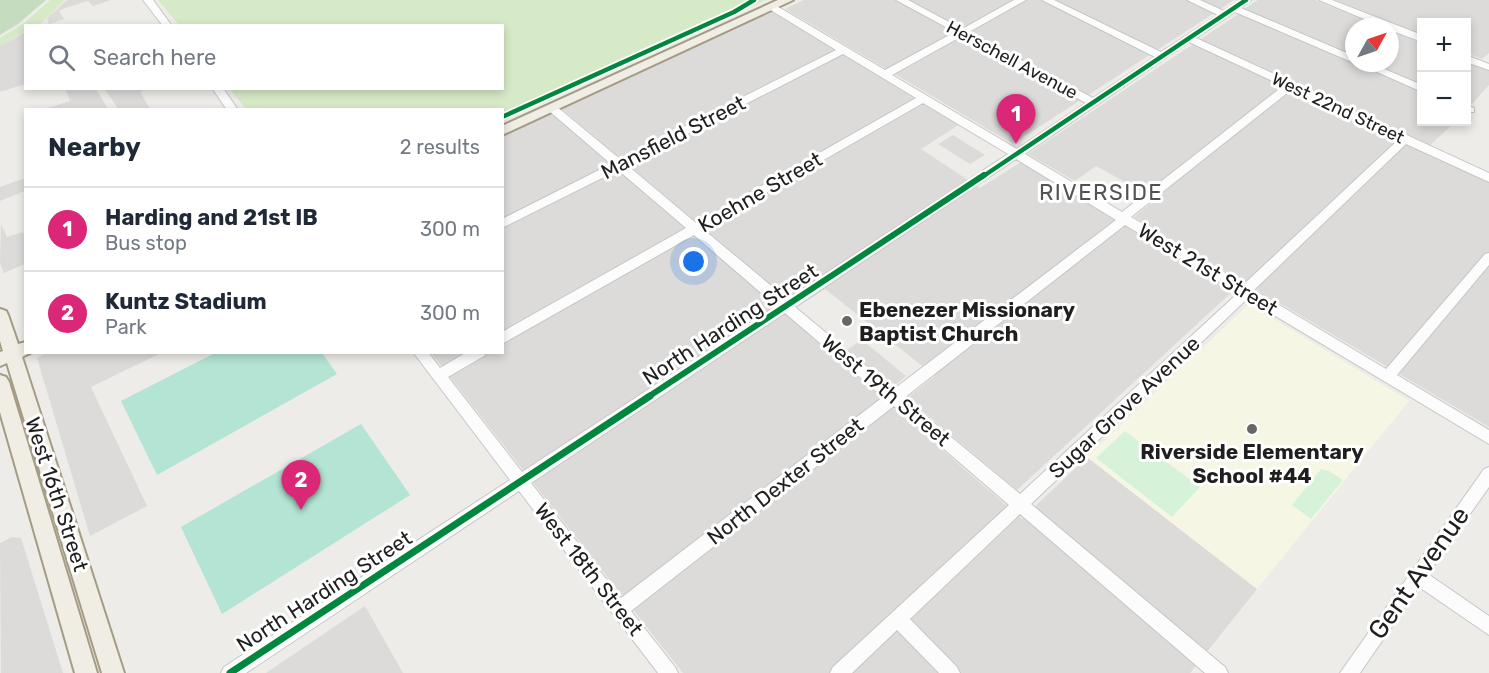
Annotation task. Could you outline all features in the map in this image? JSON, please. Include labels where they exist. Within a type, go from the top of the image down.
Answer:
[{"type":"main road","points":[[504,130],[787,0]]},
{"type":"main road","name":"West 16th Street","points":[[0,315],[113,673]]},
{"type":"main road","name":"West 16th Street","points":[[0,382],[86,673]]},
{"type":"street","points":[[148,0],[166,24]]},
{"type":"street","name":"Herschell Avenue","points":[[901,0],[1092,102]]},
{"type":"street","points":[[884,75],[1021,0]]},
{"type":"street","points":[[1047,0],[1161,56]]},
{"type":"street","points":[[1192,0],[1229,11],[1345,56]]},
{"type":"street","name":"North Harding Street","points":[[230,673],[1246,0]]},
{"type":"street","points":[[1324,0],[1417,37]]},
{"type":"street","name":"West 21st Street","points":[[772,7],[1489,438]]},
{"type":"street","name":"West 22nd Street","points":[[1188,38],[1489,178]]},
{"type":"street","name":"Mansfield Street","points":[[504,223],[844,50]]},
{"type":"street","points":[[1471,58],[1487,64]]},
{"type":"street","points":[[1383,72],[1417,87]]},
{"type":"street","name":"North Dexter Street","points":[[620,609],[1124,219],[1127,214],[1290,86]]},
{"type":"street","points":[[219,90],[232,108]]},
{"type":"street","name":"Koehne Street","points":[[504,338],[924,98]]},
{"type":"street","name":"West 19th Street","points":[[552,108],[1219,673]]},
{"type":"street","name":"Sugar Grove Avenue","points":[[839,673],[1242,297],[1245,291],[1405,139]]},
{"type":"street","points":[[1387,377],[1489,257]]},
{"type":"street","name":"West 18th Street","points":[[422,354],[669,673]]},
{"type":"street","points":[[438,376],[476,354]]},
{"type":"street","name":"Gent Avenue","points":[[1349,673],[1489,474]]},
{"type":"street","points":[[1418,577],[1489,626]]},
{"type":"street","points":[[897,618],[951,673]]},
{"type":"shaded area","points":[[67,0],[111,0],[93,6],[88,1],[68,7],[59,11],[64,19],[49,24],[47,18]]},
{"type":"shaded area","points":[[804,0],[1234,0],[1013,144],[785,9]]},
{"type":"shaded area","points":[[1258,0],[1315,0],[1359,18],[1345,18],[1345,52],[1244,9]]},
{"type":"shaded area","points":[[1335,0],[1489,0],[1489,53],[1482,59],[1471,55],[1471,18],[1417,18],[1417,33],[1399,26],[1399,18],[1379,18]]},
{"type":"shaded area","points":[[773,11],[960,124],[921,149],[980,188],[1021,162],[1234,290],[1017,490],[907,398],[935,376],[825,289],[797,307],[562,109]]},
{"type":"shaded area","points":[[1240,13],[1345,59],[1345,72],[1375,72],[1417,90],[1417,126],[1451,126],[1426,149],[1489,180],[1489,427],[1134,217],[1156,199],[1096,166],[1075,181],[1028,154]]},
{"type":"shaded area","points":[[24,33],[24,84],[0,92],[0,46]]},
{"type":"shaded area","points":[[1399,34],[1417,41],[1417,83],[1391,72],[1399,72]]},
{"type":"shaded area","points":[[1471,64],[1489,71],[1489,85],[1471,105]]},
{"type":"shaded area","points":[[66,90],[97,90],[107,108],[48,108],[70,101]]},
{"type":"shaded area","points":[[106,90],[145,90],[140,92],[149,108],[117,108]]},
{"type":"shaded area","points":[[549,115],[557,116],[1022,519],[1087,457],[1257,589],[1190,673],[683,673],[432,354],[504,354],[504,136]]},
{"type":"shaded area","points":[[953,135],[985,155],[970,164],[938,144]]},
{"type":"shaded area","points":[[24,178],[24,191],[0,201],[0,187]]},
{"type":"shaded area","points":[[1,224],[7,237],[23,232],[24,264],[4,273],[0,263]]},
{"type":"shaded area","name":"Riverside Elementary School #44","points":[[1249,304],[1409,401],[1257,589],[1087,457]]},
{"type":"shaded area","points":[[862,340],[906,376],[893,387],[848,349]]},
{"type":"shaded area","points":[[45,354],[159,354],[91,387],[147,506],[90,536],[37,358]]},
{"type":"shaded area","points":[[12,537],[21,538],[63,673],[1,673],[0,543]]},
{"type":"shaded area","points":[[365,606],[403,673],[266,673]]},
{"type":"green space","points":[[0,0],[46,0],[18,24],[0,35]]},
{"type":"green space","points":[[50,0],[65,0],[40,24],[24,24],[24,32],[0,46],[0,38],[24,23]]},
{"type":"green space","points":[[158,0],[765,0],[504,121],[504,108],[245,108],[231,90],[504,90],[504,24],[178,24]]},
{"type":"green space","points":[[213,354],[323,354],[337,374],[157,475],[121,401]]},
{"type":"green space","points":[[361,424],[410,495],[222,614],[181,527]]},
{"type":"green space","points":[[1125,431],[1200,487],[1172,517],[1096,458]]},
{"type":"green space","points":[[1321,469],[1343,480],[1311,519],[1292,505]]},
{"type":"cycle path","points":[[504,116],[734,12],[754,0]]},
{"type":"cycle path","points":[[230,673],[1246,0]]},
{"type":"place","name":"Harding and 21st IB","points":[[1016,144]]},
{"type":"place","name":"Ebenezer Missionary Baptist Church","points":[[847,321]]},
{"type":"place","name":"Riverside Elementary School #44","points":[[1252,429]]},
{"type":"place","name":"Kuntz Stadium","points":[[301,510]]},
{"type":"district","name":"RIVERSIDE","points":[[1101,192]]}]
